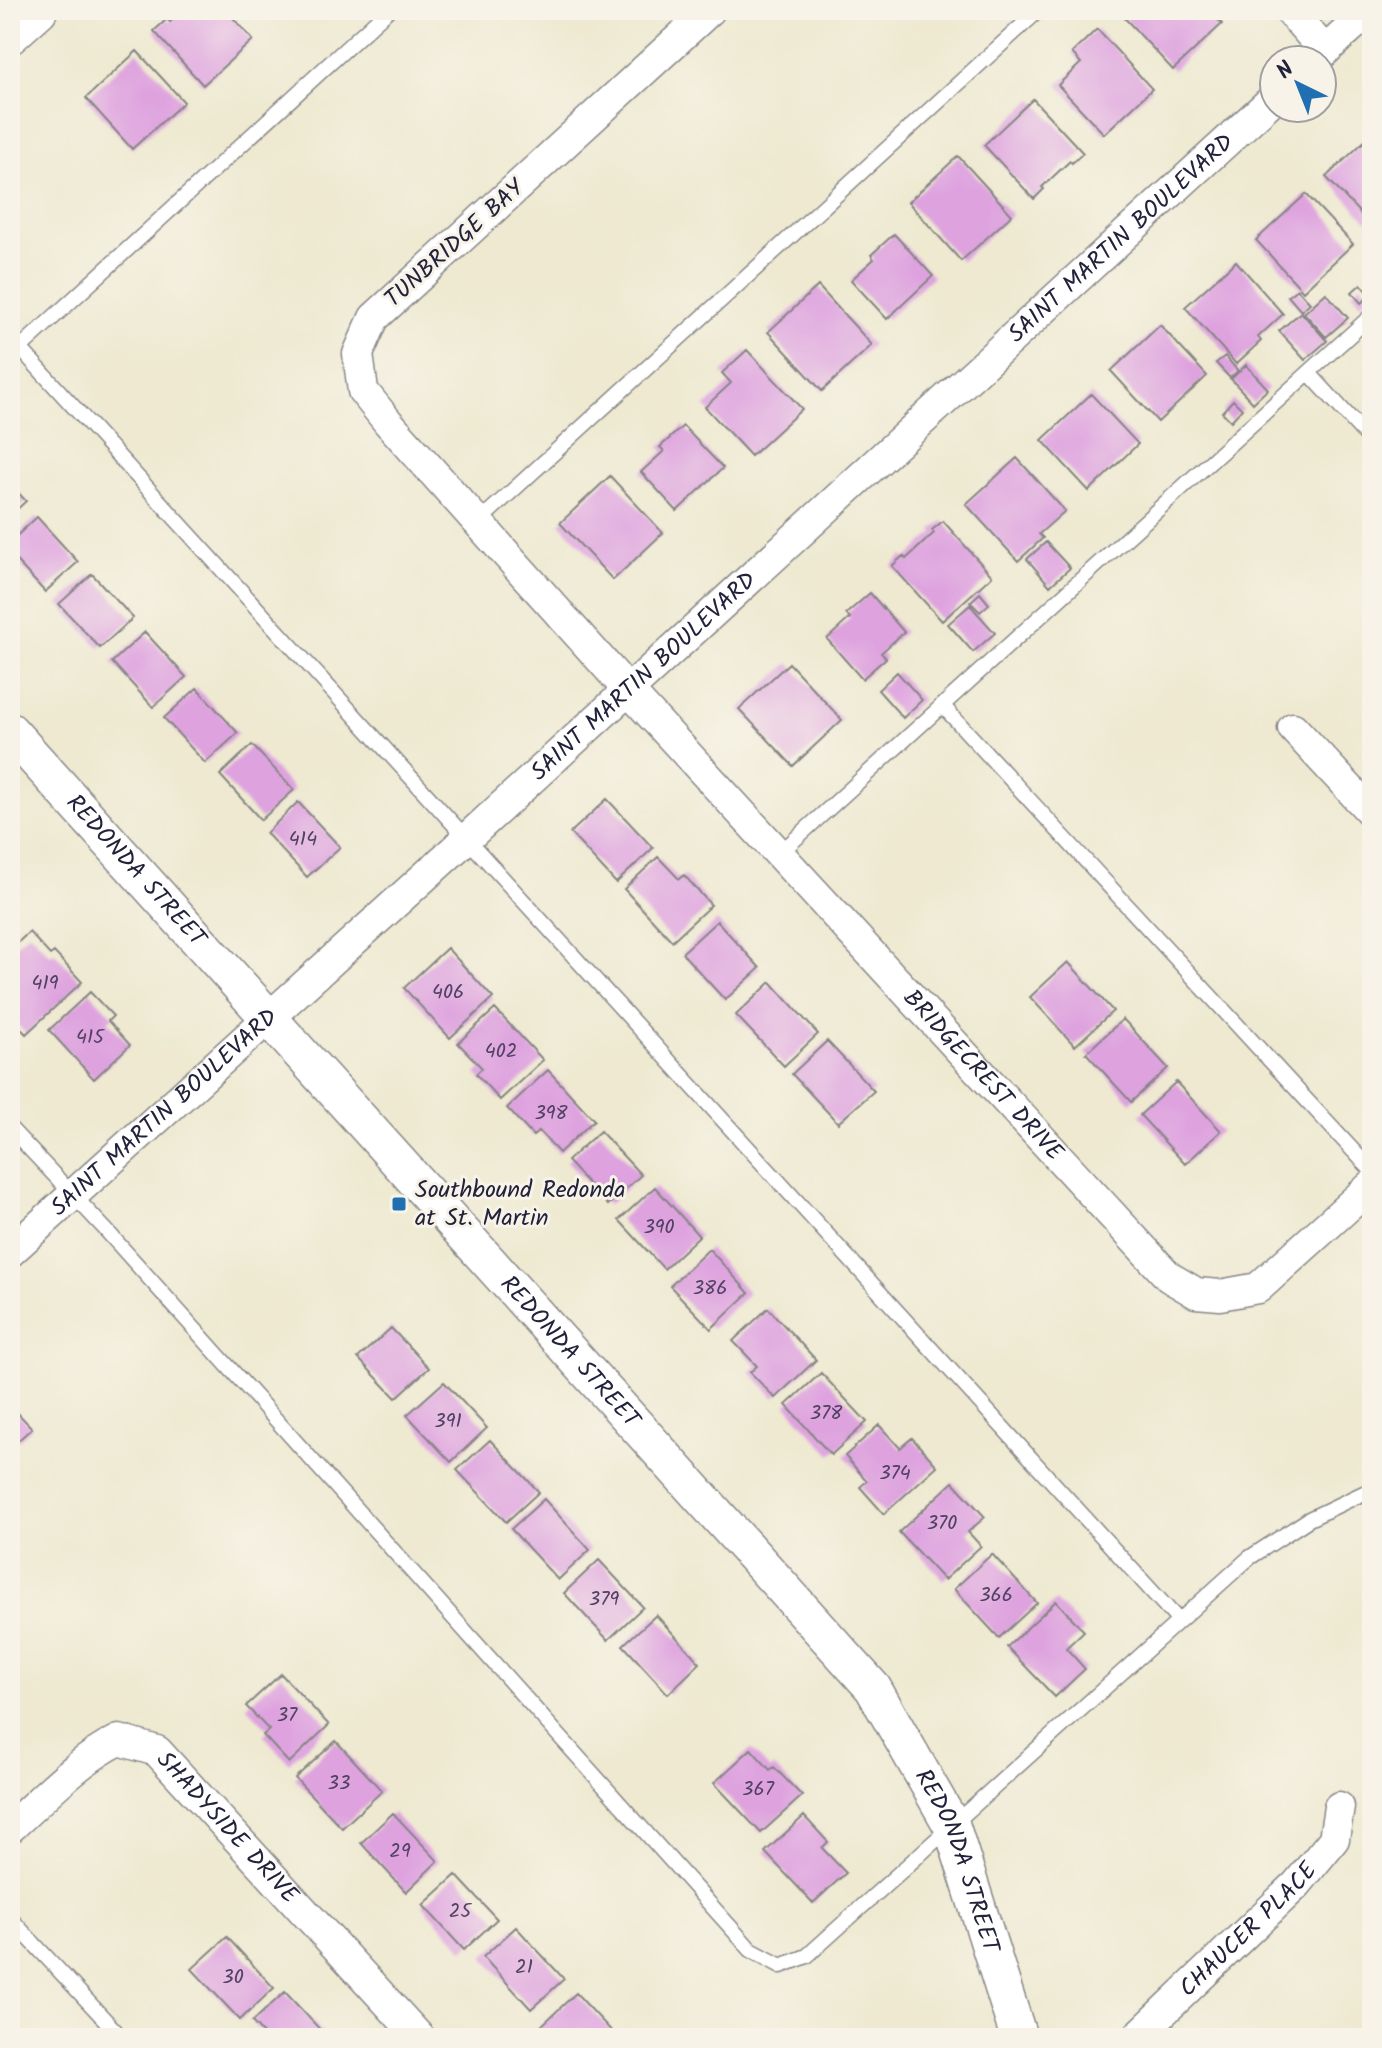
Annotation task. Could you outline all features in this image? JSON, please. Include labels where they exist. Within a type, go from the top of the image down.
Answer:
[{"type":"street","points":[[10,36],[39,10]]},
{"type":"street","name":"TUNBRIDGE BAY","points":[[628,690],[477,524],[363,391],[358,354],[374,318],[710,10]]},
{"type":"street","points":[[1289,10],[1312,44]]},
{"type":"street","points":[[1333,44],[1370,10]]},
{"type":"street","name":"SAINT MARTIN BOULEVARD","points":[[10,1252],[465,840],[1258,113]]},
{"type":"street","name":"BRIDGECREST DRIVE","points":[[628,690],[1169,1277],[1196,1293],[1220,1295],[1258,1288],[1372,1185]]},
{"type":"street","points":[[1293,728],[1372,813]]},
{"type":"street","name":"REDONDA STREET","points":[[10,731],[873,1688],[951,1824],[1019,2038]]},
{"type":"street","name":"SHADYSIDE DRIVE","points":[[10,1828],[82,1762],[101,1749],[119,1740],[157,1751],[420,2038]]},
{"type":"street","name":"CHAUCER PLACE","points":[[1136,2038],[1297,1884],[1334,1839],[1339,1807]]},
{"type":"lane","points":[[388,10],[15,342],[1179,1621]]},
{"type":"lane","points":[[477,524],[1039,10]]},
{"type":"lane","points":[[780,853],[1372,315]]},
{"type":"lane","points":[[1309,373],[1372,442]]},
{"type":"lane","points":[[942,705],[1372,1171]]},
{"type":"lane","points":[[10,1128],[105,1229],[751,1950],[781,1966],[807,1956],[1249,1558],[1309,1519],[1372,1489]]},
{"type":"lane","points":[[10,1918],[122,2038]]},
{"type":"building","points":[[183,10],[226,10],[253,40],[203,85],[154,31]]},
{"type":"building","points":[[1209,10],[1222,24],[1173,70],[1119,12]]},
{"type":"building","points":[[1097,29],[1152,89],[1104,134],[1058,85],[1081,63],[1072,53]]},
{"type":"building","points":[[137,51],[184,102],[132,149],[86,98]]},
{"type":"building","points":[[1033,99],[1083,153],[1042,187],[1044,189],[1034,199],[984,145]]},
{"type":"building","points":[[1372,134],[1372,226],[1326,177]]},
{"type":"building","points":[[958,156],[1012,215],[961,261],[908,202]]},
{"type":"building","points":[[1306,194],[1353,244],[1303,291],[1256,240]]},
{"type":"building","points":[[894,234],[933,276],[887,319],[851,280],[874,259],[871,255]]},
{"type":"building","points":[[1236,261],[1283,314],[1258,337],[1261,341],[1236,364],[1185,307]]},
{"type":"building","points":[[1361,284],[1371,295],[1361,303],[1352,292]]},
{"type":"building","points":[[818,286],[872,345],[822,391],[768,332]]},
{"type":"building","points":[[1297,289],[1310,303],[1301,311],[1288,296]]},
{"type":"building","points":[[1326,293],[1348,318],[1326,337],[1304,313]]},
{"type":"building","points":[[1301,312],[1327,341],[1305,360],[1279,331]]},
{"type":"building","points":[[1160,325],[1207,376],[1158,422],[1111,371]]},
{"type":"building","points":[[747,350],[802,409],[751,456],[705,407],[731,383],[722,373]]},
{"type":"building","points":[[1225,356],[1238,371],[1230,378],[1216,363]]},
{"type":"building","points":[[1246,365],[1268,389],[1253,403],[1231,379]]},
{"type":"building","points":[[1091,394],[1138,444],[1089,491],[1042,440]]},
{"type":"building","points":[[1233,400],[1242,409],[1231,421],[1222,412]]},
{"type":"building","points":[[683,426],[723,468],[677,511],[641,472],[664,451],[660,447]]},
{"type":"building","points":[[1017,458],[1065,511],[1039,534],[1043,538],[1018,561],[966,504]]},
{"type":"building","points":[[610,476],[663,533],[613,580],[560,523]]},
{"type":"building","points":[[10,484],[26,501],[10,516]]},
{"type":"building","points":[[37,517],[78,562],[45,592],[10,554],[10,542]]},
{"type":"building","points":[[943,521],[992,576],[942,621],[892,566],[903,556],[906,559]]},
{"type":"building","points":[[1046,542],[1070,568],[1050,586],[1027,559]]},
{"type":"building","points":[[92,574],[133,618],[100,648],[59,604]]},
{"type":"building","points":[[870,593],[904,632],[881,653],[886,658],[862,679],[827,639],[850,618],[846,614]]},
{"type":"building","points":[[980,593],[989,604],[980,612],[970,602]]},
{"type":"building","points":[[970,605],[995,633],[973,652],[948,624]]},
{"type":"building","points":[[145,632],[186,677],[153,707],[112,662]]},
{"type":"building","points":[[789,663],[842,720],[793,766],[739,709]]},
{"type":"building","points":[[897,672],[922,700],[903,718],[878,690]]},
{"type":"building","points":[[197,688],[238,733],[205,763],[164,718]]},
{"type":"building","points":[[252,745],[294,790],[261,820],[220,775]]},
{"type":"building","points":[[607,799],[653,848],[616,883],[570,833]]},
{"type":"building","points":[[298,802],[340,847],[307,877],[266,833]]},
{"type":"building","points":[[658,857],[679,879],[684,875],[711,905],[672,941],[624,889]]},
{"type":"building","points":[[717,921],[760,968],[725,1000],[682,953]]},
{"type":"building","points":[[29,932],[50,955],[54,952],[82,982],[26,1034],[10,1017],[10,950]]},
{"type":"building","points":[[447,948],[493,998],[450,1038],[404,988]]},
{"type":"building","points":[[1068,962],[1113,1011],[1075,1046],[1030,997]]},
{"type":"building","points":[[771,982],[818,1034],[784,1066],[736,1015]]},
{"type":"building","points":[[90,992],[113,1016],[108,1021],[130,1045],[94,1079],[49,1030]]},
{"type":"building","points":[[495,1009],[543,1060],[500,1100],[476,1074],[482,1068],[458,1043]]},
{"type":"building","points":[[1123,1019],[1168,1068],[1131,1102],[1086,1053]]},
{"type":"building","points":[[827,1041],[874,1091],[838,1123],[792,1074]]},
{"type":"building","points":[[548,1070],[594,1120],[559,1153],[539,1131],[533,1136],[507,1108]]},
{"type":"building","points":[[1176,1082],[1221,1131],[1185,1164],[1140,1115]]},
{"type":"building","points":[[600,1131],[641,1175],[608,1205],[567,1161]]},
{"type":"building","points":[[655,1187],[699,1236],[664,1269],[619,1220]]},
{"type":"building","points":[[709,1249],[749,1293],[711,1329],[670,1286]]},
{"type":"building","points":[[768,1308],[816,1360],[775,1398],[750,1372],[757,1366],[733,1341]]},
{"type":"building","points":[[391,1328],[429,1368],[396,1398],[358,1358]]},
{"type":"building","points":[[821,1373],[867,1422],[831,1455],[786,1405]]},
{"type":"building","points":[[444,1382],[487,1428],[451,1462],[407,1415]]},
{"type":"building","points":[[10,1405],[32,1428],[10,1448]]},
{"type":"building","points":[[879,1425],[900,1448],[912,1438],[937,1466],[884,1514],[860,1487],[867,1481],[845,1456]]},
{"type":"building","points":[[490,1440],[539,1492],[506,1522],[457,1470]]},
{"type":"building","points":[[953,1482],[985,1517],[968,1532],[981,1546],[944,1580],[899,1532]]},
{"type":"building","points":[[544,1499],[590,1550],[558,1580],[511,1529]]},
{"type":"building","points":[[992,1554],[1037,1603],[999,1638],[954,1589]]},
{"type":"building","points":[[599,1560],[643,1607],[608,1640],[564,1593]]},
{"type":"building","points":[[1056,1601],[1084,1631],[1066,1648],[1085,1669],[1055,1697],[1007,1647]]},
{"type":"building","points":[[656,1615],[700,1663],[668,1694],[623,1645]]},
{"type":"building","points":[[281,1674],[329,1725],[289,1763],[263,1735],[269,1730],[246,1706]]},
{"type":"building","points":[[336,1741],[382,1791],[342,1828],[295,1778]]},
{"type":"building","points":[[751,1749],[770,1770],[774,1767],[802,1796],[761,1833],[714,1783]]},
{"type":"building","points":[[393,1813],[438,1861],[406,1892],[361,1843]]},
{"type":"building","points":[[804,1816],[828,1842],[822,1848],[846,1873],[813,1903],[765,1852]]},
{"type":"building","points":[[456,1875],[497,1919],[464,1950],[423,1905]]},
{"type":"building","points":[[516,1927],[564,1979],[531,2009],[483,1957]]},
{"type":"building","points":[[227,1937],[274,1988],[240,2020],[192,1969]]},
{"type":"building","points":[[285,1992],[328,2038],[267,2038],[252,2022]]},
{"type":"building","points":[[576,1993],[618,2038],[548,2038],[539,2028]]},
{"type":"place","name":"Southbound Redonda at St. Martin","points":[[399,1204]]}]
